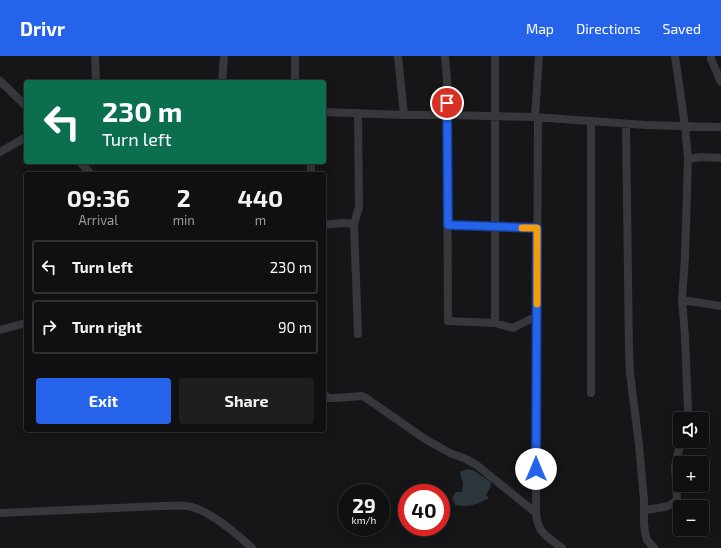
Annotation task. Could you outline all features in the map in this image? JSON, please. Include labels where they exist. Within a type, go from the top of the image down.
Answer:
[{"type":"street","points":[[95,56],[96,80]]},
{"type":"street","points":[[222,80],[224,56]]},
{"type":"street","points":[[295,56],[295,80]]},
{"type":"street","points":[[398,56],[404,115]]},
{"type":"street","points":[[445,56],[447,80],[448,321],[495,323],[513,328],[531,319],[537,319]]},
{"type":"street","points":[[495,56],[495,323]]},
{"type":"street","points":[[539,56],[536,117],[536,513],[538,524],[542,533],[562,548]]},
{"type":"street","points":[[675,56],[688,159],[682,300],[685,336],[688,412]]},
{"type":"street","points":[[711,56],[721,82]]},
{"type":"street","points":[[0,81],[24,104]]},
{"type":"street","points":[[326,112],[536,117],[652,126],[721,127]]},
{"type":"street","points":[[358,113],[360,207],[354,224],[358,334]]},
{"type":"street","points":[[590,393],[591,122]]},
{"type":"street","points":[[626,124],[629,358],[640,453],[644,500],[644,532],[647,540],[654,548]]},
{"type":"street","points":[[0,152],[24,138]]},
{"type":"street","points":[[688,159],[701,157],[721,158]]},
{"type":"street","points":[[82,164],[89,172]]},
{"type":"street","points":[[326,224],[354,224]]},
{"type":"street","points":[[448,225],[537,228]]},
{"type":"street","points":[[682,300],[721,306]]},
{"type":"street","points":[[0,330],[24,324]]},
{"type":"street","points":[[326,396],[334,398],[362,396],[366,398],[425,439],[478,466],[536,513]]},
{"type":"street","points":[[644,510],[668,506],[677,499],[676,466],[680,448]]},
{"type":"street","points":[[0,513],[186,506],[199,509],[217,520],[235,532],[252,548]]},
{"type":"shaded area","points":[[467,469],[473,470],[491,482],[490,488],[486,495],[489,498],[473,505],[455,505],[452,498],[456,492],[462,492],[463,484],[460,472]]},
{"type":"slow traffic","points":[[522,228],[537,228],[537,304]]},
{"type":"route","points":[[447,103],[448,225],[537,228],[536,469]]}]
